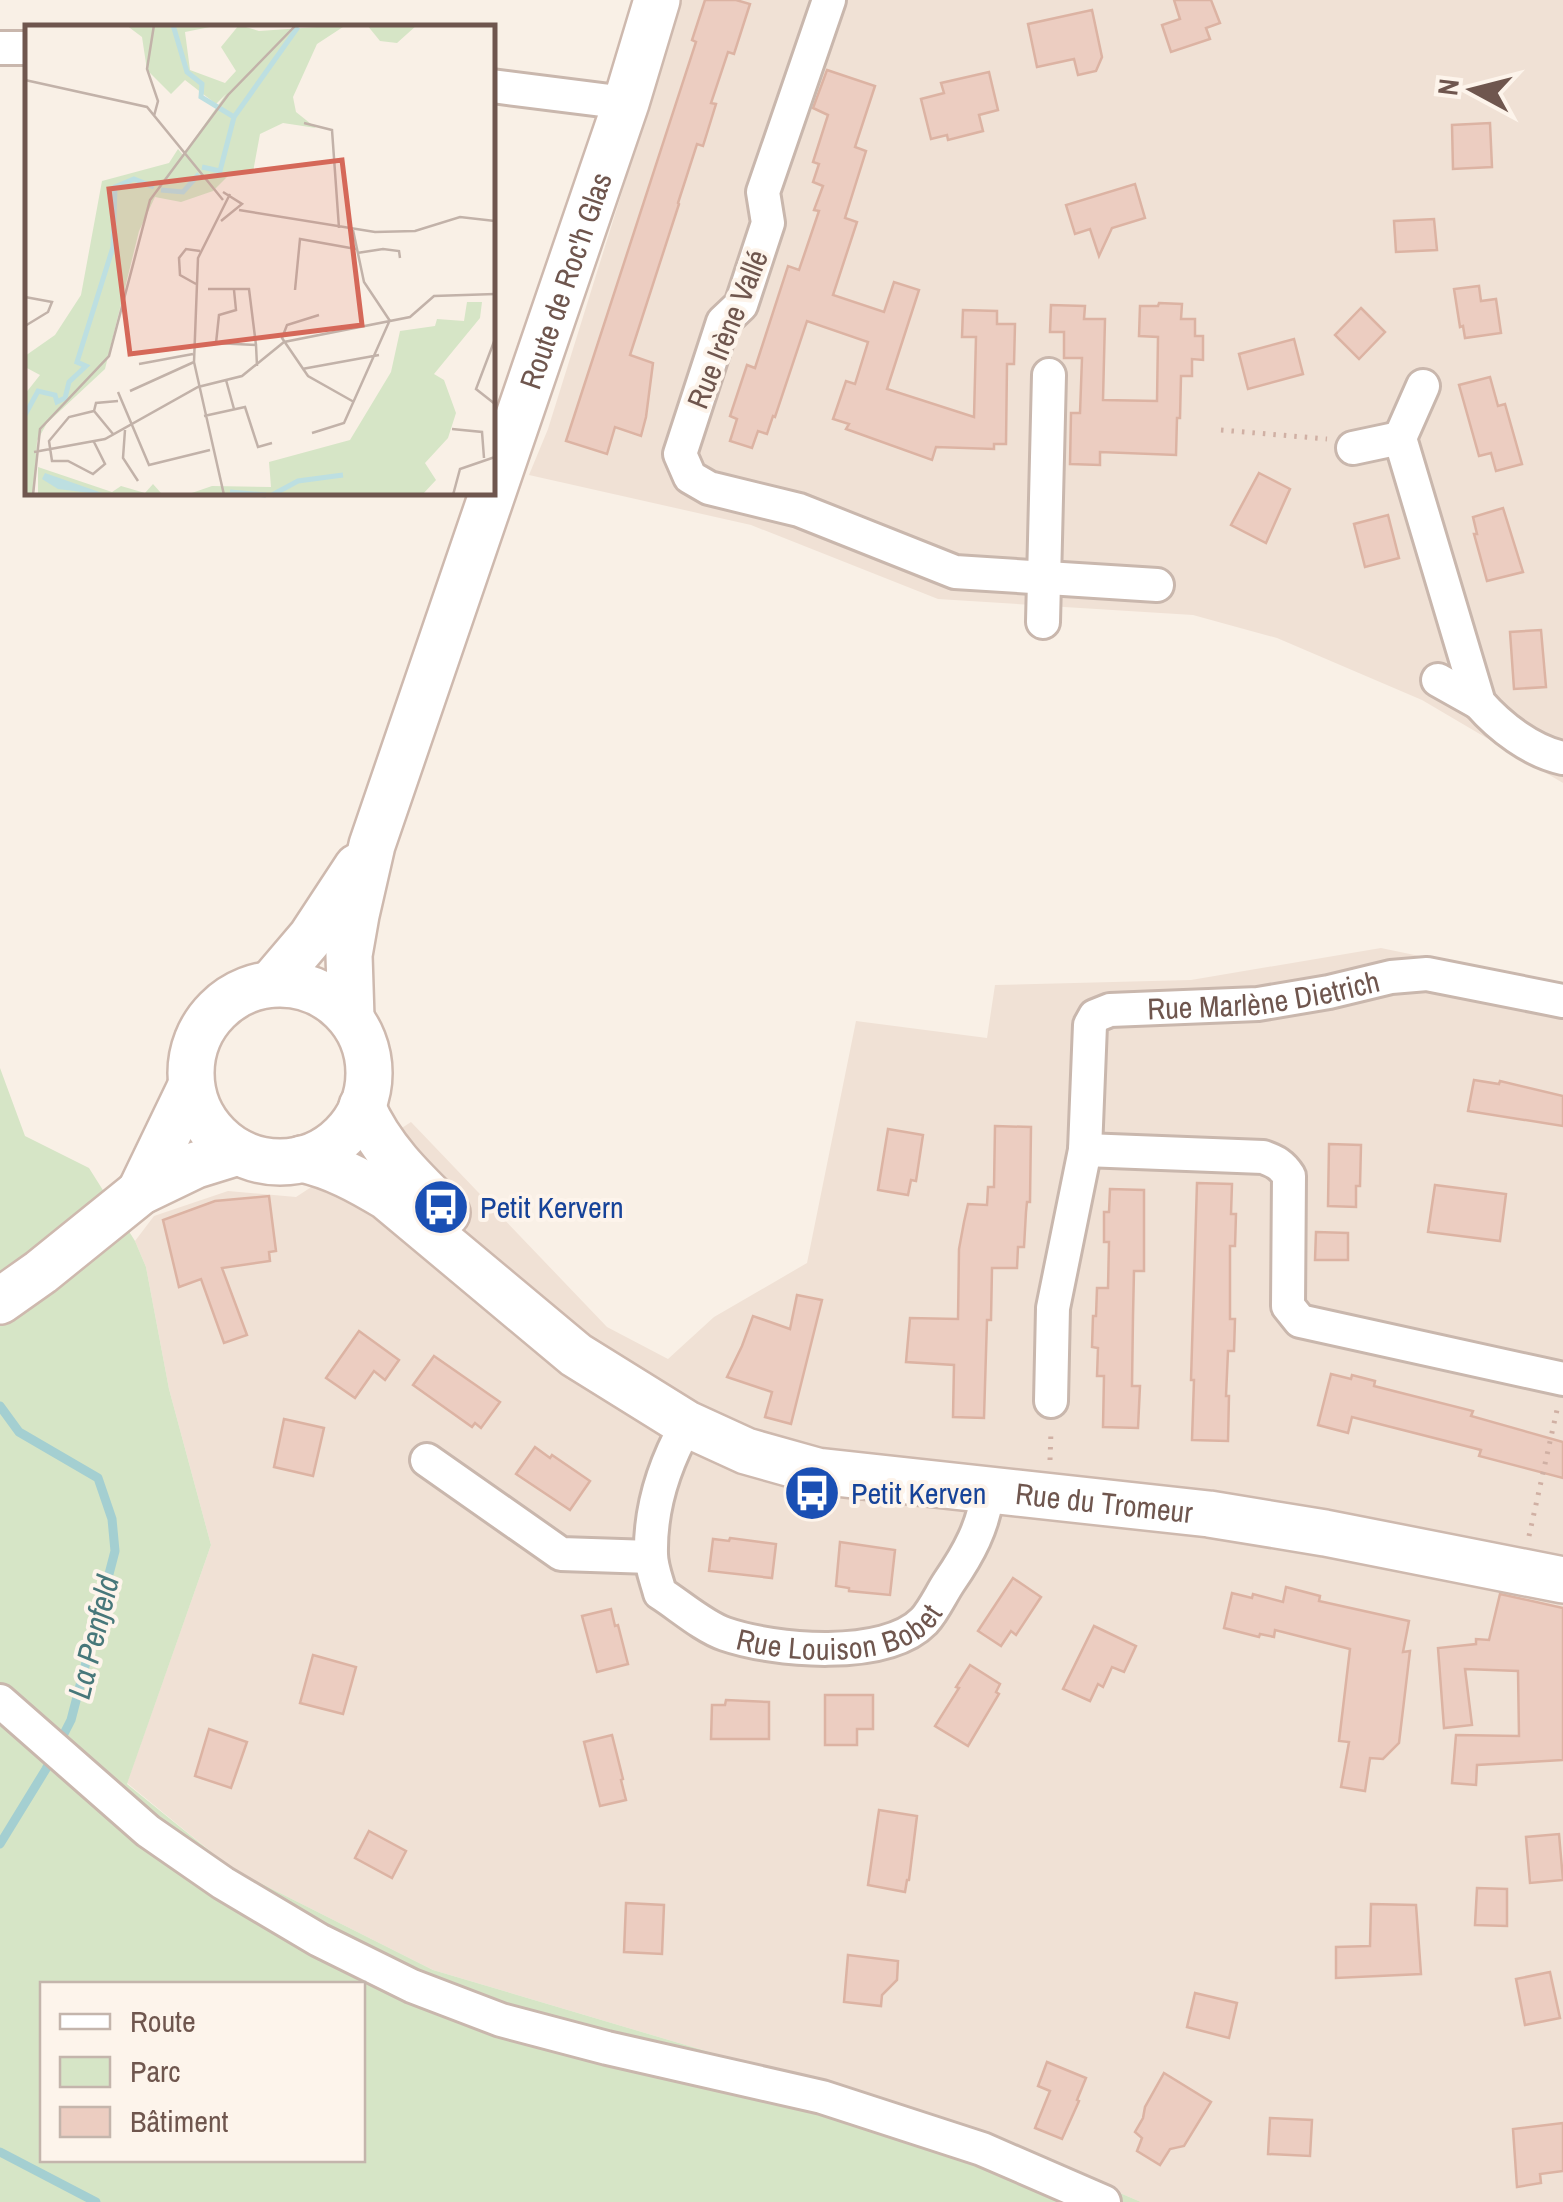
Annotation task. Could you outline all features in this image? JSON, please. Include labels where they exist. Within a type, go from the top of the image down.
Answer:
[{"type":"main road","name":"Route de Roc'h Glas","points":[[495,486],[626,103],[657,0]]},
{"type":"main road","name":"Route de Roc'h Glas","points":[[351,1018],[349,955],[372,845],[492,495]]},
{"type":"main road","name":"Route de Roc'h Glas","points":[[271,984],[311,938],[372,845]]},
{"type":"main road","points":[[294,984],[335,1002],[351,1018],[365,1046],[369,1076],[362,1106],[344,1134],[317,1154],[302,1160],[269,1161],[238,1152],[207,1124],[192,1086],[192,1062],[197,1038],[226,1001],[247,989],[294,984]]},
{"type":"main road","points":[[140,1192],[192,1086]]},
{"type":"main road","name":"Rue du Tromeur","points":[[362,1106],[405,1172],[509,1272],[671,1414]]},
{"type":"main road","points":[[0,1302],[140,1192],[196,1165],[238,1152]]},
{"type":"main road","name":"Rue du Tromeur","points":[[302,1160],[352,1176],[387,1197],[576,1354],[671,1414],[746,1451],[816,1471],[1209,1514],[1563,1580]]},
{"type":"street","name":"Rue Irène Vallé","points":[[829,0],[763,192],[768,223],[741,306],[724,322],[680,454],[690,477],[709,488],[799,510],[955,572],[1157,584]]},
{"type":"street","points":[[495,86],[626,103]]},
{"type":"street","points":[[1043,622],[1049,375]]},
{"type":"street","points":[[1423,386],[1400,438],[1479,703]]},
{"type":"street","points":[[1353,448],[1400,438]]},
{"type":"street","points":[[1438,680],[1479,703],[1492,719],[1540,750],[1563,758]]},
{"type":"street","name":"Rue Marlène Dietrich","points":[[1052,1401],[1052,1308],[1085,1150],[1090,1024],[1095,1016],[1125,1009],[1258,1004],[1391,976],[1427,974],[1563,1002]]},
{"type":"street","points":[[1085,1150],[1263,1157],[1274,1161],[1288,1176],[1288,1306],[1300,1321],[1561,1391]]},
{"type":"street","points":[[427,1460],[561,1554],[650,1557],[655,1507],[670,1454],[671,1414]]},
{"type":"street","name":"Rue Louison Bobet","points":[[650,1557],[660,1593],[722,1633],[768,1644],[835,1650],[887,1643],[923,1622],[972,1548],[988,1492]]},
{"type":"street","points":[[0,1701],[148,1831],[223,1883],[319,1940],[412,1986],[500,2020],[822,2096],[982,2149],[1104,2202]]},
{"type":"path","points":[[1221,430],[1336,440],[1353,448]]},
{"type":"path","points":[[1534,1515],[1561,1391]]},
{"type":"shaded area","points":[[682,0],[1563,0],[1563,783],[1422,700],[1277,638],[1193,615],[938,599],[751,525],[529,475],[548,429]]},
{"type":"shaded area","points":[[1381,948],[1563,986],[1563,2202],[1141,2202],[972,2130],[433,1970],[232,1869],[127,1783],[211,1545],[169,1389],[146,1267],[135,1241],[154,1216],[228,1191],[296,1197],[411,1122],[607,1327],[668,1359],[714,1317],[807,1263],[856,1021],[987,1038],[995,985],[1191,980]]},
{"type":"green space","points":[[0,1068],[25,1136],[89,1168],[135,1241],[146,1267],[169,1389],[211,1545],[127,1784],[232,1869],[433,1970],[972,2130],[1141,2202],[0,2202]]},
{"type":"building","points":[[705,0],[750,4],[734,54],[728,52],[711,103],[716,104],[703,146],[697,144],[630,355],[653,363],[641,436],[615,427],[607,454],[566,441],[696,42],[692,40]]},
{"type":"building","points":[[1174,0],[1211,0],[1220,23],[1206,28],[1210,39],[1171,52],[1162,25],[1180,19]]},
{"type":"building","points":[[1092,10],[1102,57],[1096,71],[1078,75],[1074,59],[1037,67],[1028,24]]},
{"type":"building","points":[[827,70],[875,86],[855,147],[866,151],[845,218],[857,222],[833,295],[884,312],[894,282],[919,290],[887,389],[974,417],[976,337],[962,337],[963,310],[997,311],[997,324],[1015,324],[1014,364],[1007,364],[1006,444],[994,444],[994,449],[936,447],[932,460],[846,429],[849,424],[833,419],[846,381],[855,384],[868,342],[807,321],[767,434],[758,431],[752,448],[730,441],[737,419],[730,416],[747,365],[755,368],[788,266],[799,270],[819,211],[814,210],[823,186],[813,182],[819,164],[813,162],[828,115],[813,108]]},
{"type":"building","points":[[989,72],[998,110],[979,115],[983,131],[948,140],[947,135],[931,139],[921,99],[944,93],[941,83]]},
{"type":"building","points":[[1490,123],[1492,167],[1453,169],[1452,125]]},
{"type":"building","points":[[1135,184],[1145,218],[1112,228],[1099,256],[1090,229],[1075,234],[1066,205]]},
{"type":"building","points":[[1434,219],[1437,250],[1396,252],[1394,221]]},
{"type":"building","points":[[1479,286],[1481,301],[1496,299],[1501,333],[1465,338],[1454,289]]},
{"type":"building","points":[[1182,304],[1181,319],[1195,319],[1195,336],[1203,336],[1203,360],[1192,359],[1192,376],[1181,376],[1176,455],[1100,452],[1100,465],[1070,464],[1071,413],[1080,413],[1082,358],[1064,358],[1064,332],[1050,332],[1051,305],[1085,306],[1084,319],[1105,319],[1103,400],[1157,401],[1158,337],[1139,336],[1140,306]]},
{"type":"building","points":[[1361,308],[1385,332],[1359,359],[1335,335]]},
{"type":"building","points":[[1294,339],[1303,374],[1248,389],[1239,354]]},
{"type":"building","points":[[1490,377],[1498,406],[1505,404],[1522,464],[1496,471],[1491,453],[1479,456],[1459,385]]},
{"type":"building","points":[[1259,473],[1290,489],[1266,543],[1231,525]]},
{"type":"building","points":[[1503,508],[1523,572],[1487,581],[1473,517]]},
{"type":"building","points":[[1388,515],[1399,558],[1365,567],[1354,524]]},
{"type":"building","points":[[1541,630],[1546,687],[1514,689],[1510,632]]},
{"type":"building","points":[[1474,1080],[1499,1084],[1500,1081],[1563,1096],[1563,1126],[1468,1111]]},
{"type":"building","points":[[995,1126],[1031,1127],[1030,1202],[1024,1247],[1018,1247],[1017,1268],[992,1268],[984,1418],[953,1417],[954,1365],[906,1362],[910,1318],[958,1319],[959,1249],[964,1222],[968,1204],[987,1205],[988,1187],[994,1187]]},
{"type":"building","points":[[888,1129],[923,1135],[916,1181],[911,1180],[908,1195],[878,1190]]},
{"type":"building","points":[[1329,1144],[1361,1145],[1356,1207],[1328,1206]]},
{"type":"building","points":[[1197,1183],[1232,1184],[1231,1214],[1236,1214],[1235,1246],[1230,1246],[1230,1319],[1235,1319],[1234,1351],[1228,1351],[1228,1441],[1192,1440]]},
{"type":"building","points":[[1435,1185],[1506,1194],[1500,1241],[1428,1232]]},
{"type":"building","points":[[1110,1189],[1144,1190],[1144,1271],[1134,1271],[1132,1386],[1140,1386],[1138,1428],[1103,1427],[1104,1376],[1097,1376],[1098,1348],[1092,1347],[1097,1288],[1108,1288],[1109,1242],[1104,1242],[1104,1212],[1109,1212]]},
{"type":"building","points":[[269,1196],[276,1251],[269,1252],[270,1261],[222,1268],[247,1335],[224,1343],[201,1279],[179,1287],[163,1220],[215,1201]]},
{"type":"building","points":[[1316,1232],[1348,1233],[1348,1260],[1315,1260]]},
{"type":"building","points":[[797,1295],[822,1300],[791,1424],[765,1417],[772,1392],[727,1377],[753,1316],[790,1329]]},
{"type":"building","points":[[359,1331],[399,1360],[385,1380],[374,1371],[355,1398],[326,1378]]},
{"type":"building","points":[[434,1356],[500,1402],[481,1428],[475,1423],[472,1427],[413,1385]]},
{"type":"building","points":[[1331,1374],[1375,1381],[1374,1386],[1473,1411],[1471,1416],[1563,1442],[1563,1478],[1479,1456],[1481,1450],[1352,1417],[1348,1433],[1318,1425]]},
{"type":"building","points":[[284,1419],[324,1428],[313,1476],[274,1467]]},
{"type":"building","points":[[535,1447],[590,1481],[570,1510],[516,1474]]},
{"type":"building","points":[[713,1539],[776,1544],[772,1578],[709,1571]]},
{"type":"building","points":[[840,1542],[895,1550],[890,1595],[836,1586]]},
{"type":"building","points":[[1013,1578],[1041,1597],[1016,1635],[1011,1631],[1001,1646],[978,1631]]},
{"type":"building","points":[[1286,1587],[1320,1596],[1319,1601],[1409,1621],[1403,1652],[1410,1651],[1399,1743],[1383,1759],[1370,1758],[1365,1791],[1341,1787],[1349,1742],[1339,1741],[1350,1649],[1275,1630],[1274,1637],[1259,1637],[1224,1628],[1232,1593],[1283,1602]]},
{"type":"building","points":[[1500,1594],[1563,1608],[1563,1760],[1477,1765],[1476,1785],[1452,1783],[1456,1735],[1519,1736],[1518,1671],[1465,1669],[1472,1725],[1444,1728],[1438,1648],[1476,1644],[1476,1639],[1489,1640]]},
{"type":"building","points":[[611,1609],[628,1664],[597,1672],[582,1616]]},
{"type":"building","points":[[1094,1626],[1136,1646],[1124,1672],[1112,1667],[1103,1687],[1098,1684],[1090,1701],[1063,1689]]},
{"type":"building","points":[[313,1655],[356,1667],[343,1714],[300,1703]]},
{"type":"building","points":[[970,1665],[1000,1684],[996,1692],[999,1694],[968,1746],[935,1726]]},
{"type":"building","points":[[825,1695],[873,1695],[873,1729],[857,1729],[857,1745],[825,1745]]},
{"type":"building","points":[[726,1700],[769,1702],[769,1739],[711,1739],[712,1705],[725,1705]]},
{"type":"building","points":[[209,1729],[247,1742],[231,1788],[195,1776]]},
{"type":"building","points":[[612,1735],[626,1800],[600,1806],[584,1742]]},
{"type":"building","points":[[879,1810],[917,1816],[905,1892],[868,1885]]},
{"type":"building","points":[[369,1831],[406,1851],[392,1878],[355,1858]]},
{"type":"building","points":[[1559,1834],[1563,1880],[1530,1883],[1526,1837]]},
{"type":"building","points":[[1477,1888],[1507,1889],[1507,1926],[1475,1925]]},
{"type":"building","points":[[626,1903],[664,1905],[662,1954],[624,1952]]},
{"type":"building","points":[[1371,1904],[1416,1905],[1421,1974],[1336,1978],[1336,1947],[1370,1946]]},
{"type":"building","points":[[848,1955],[898,1961],[897,1980],[882,1995],[881,2006],[844,2002]]},
{"type":"building","points":[[1550,1972],[1560,2018],[1525,2025],[1516,1979]]},
{"type":"building","points":[[1195,1993],[1237,2003],[1229,2038],[1187,2027]]},
{"type":"building","points":[[1047,2062],[1086,2078],[1062,2139],[1035,2128],[1050,2091],[1038,2086]]},
{"type":"building","points":[[1164,2073],[1211,2102],[1184,2146],[1170,2149],[1160,2165],[1137,2151],[1142,2138],[1135,2132]]},
{"type":"building","points":[[1270,2118],[1312,2120],[1310,2156],[1268,2154]]},
{"type":"building","points":[[1563,2123],[1563,2171],[1540,2174],[1541,2183],[1517,2187],[1513,2129]]},
{"type":"waterway","name":"La Penfeld","points":[[0,1406],[19,1432],[98,1478],[112,1519],[115,1551],[71,1720],[0,1844]]},
{"type":"waterway","name":"La Penfeld","points":[[0,2152],[96,2202]]},
{"type":"place","name":"Petit Kervern","points":[[441,1207]]},
{"type":"place","name":"Petit Kerven","points":[[812,1493]]}]
